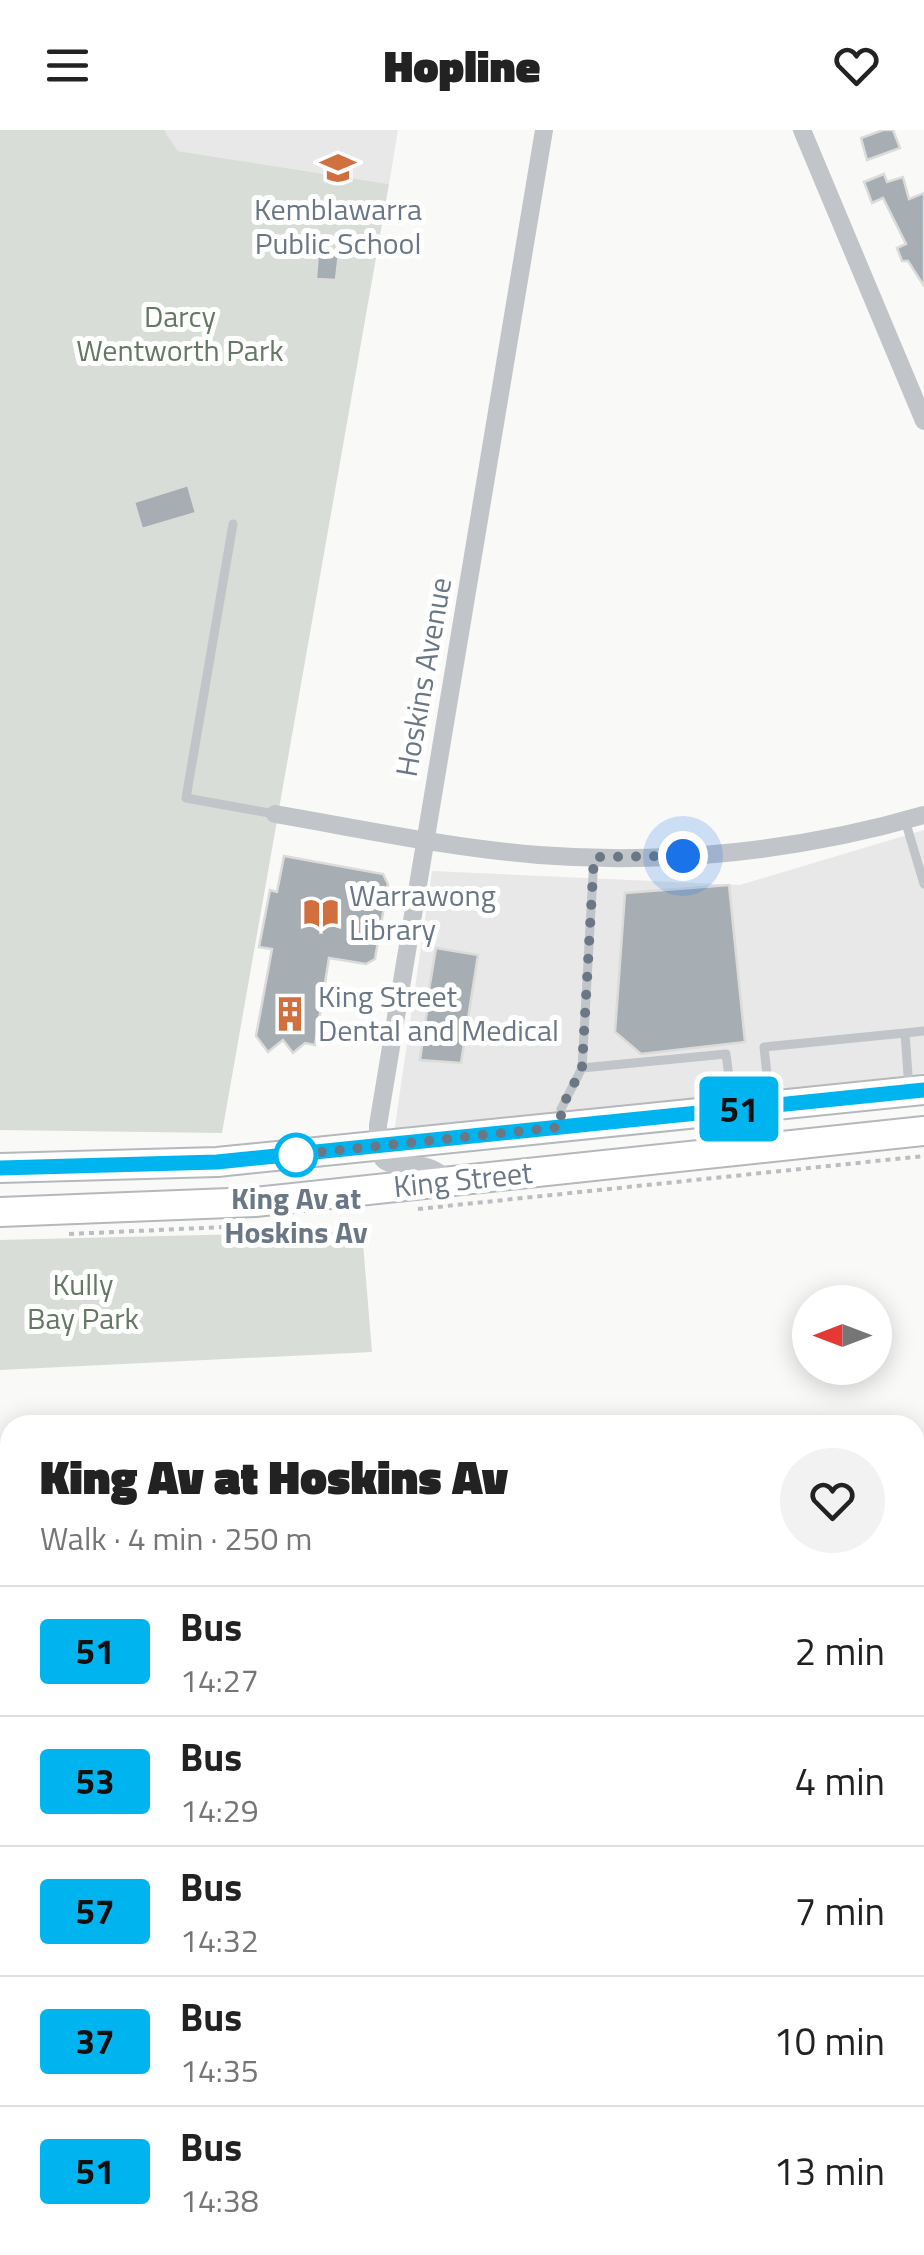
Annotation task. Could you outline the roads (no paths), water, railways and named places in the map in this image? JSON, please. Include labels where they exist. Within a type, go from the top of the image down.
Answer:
[{"type":"main road","name":"King Street","points":[[0,1168],[190,1164],[917,1091]]},
{"type":"main road","name":"King Street","points":[[0,1212],[204,1206],[924,1131]]},
{"type":"street","name":"Hoskins Avenue","points":[[378,1146],[378,1125],[424,839],[544,130]]},
{"type":"street","points":[[802,130],[924,421]]},
{"type":"street","points":[[275,814],[521,854],[594,857],[740,851],[845,836],[915,818]]},
{"type":"street","points":[[378,1146],[386,1162],[397,1167],[434,1170],[451,1181]]},
{"type":"lane","points":[[232,524],[186,798],[275,814]]},
{"type":"lane","points":[[915,818],[924,884]]},
{"type":"lane","points":[[561,1127],[561,1109],[582,1068],[594,857]]},
{"type":"lane","points":[[770,1106],[764,1047],[924,1031]]},
{"type":"lane","points":[[905,1033],[917,1091]]},
{"type":"lane","points":[[582,1068],[726,1054],[734,1110]]},
{"type":"place","name":"Kemblawarra Public School","points":[[338,168]]},
{"type":"place","name":"Warrawong Library","points":[[321,913]]},
{"type":"place","name":"King Street Dental and Medical","points":[[290,1014]]},
{"type":"place","name":"King Av at Hoskins Av","points":[[296,1155]]},
{"type":"park label","name":"Darcy Wentworth Park","points":[[180,334]]},
{"type":"park label","name":"Kully Bay Park","points":[[83,1302]]}]
